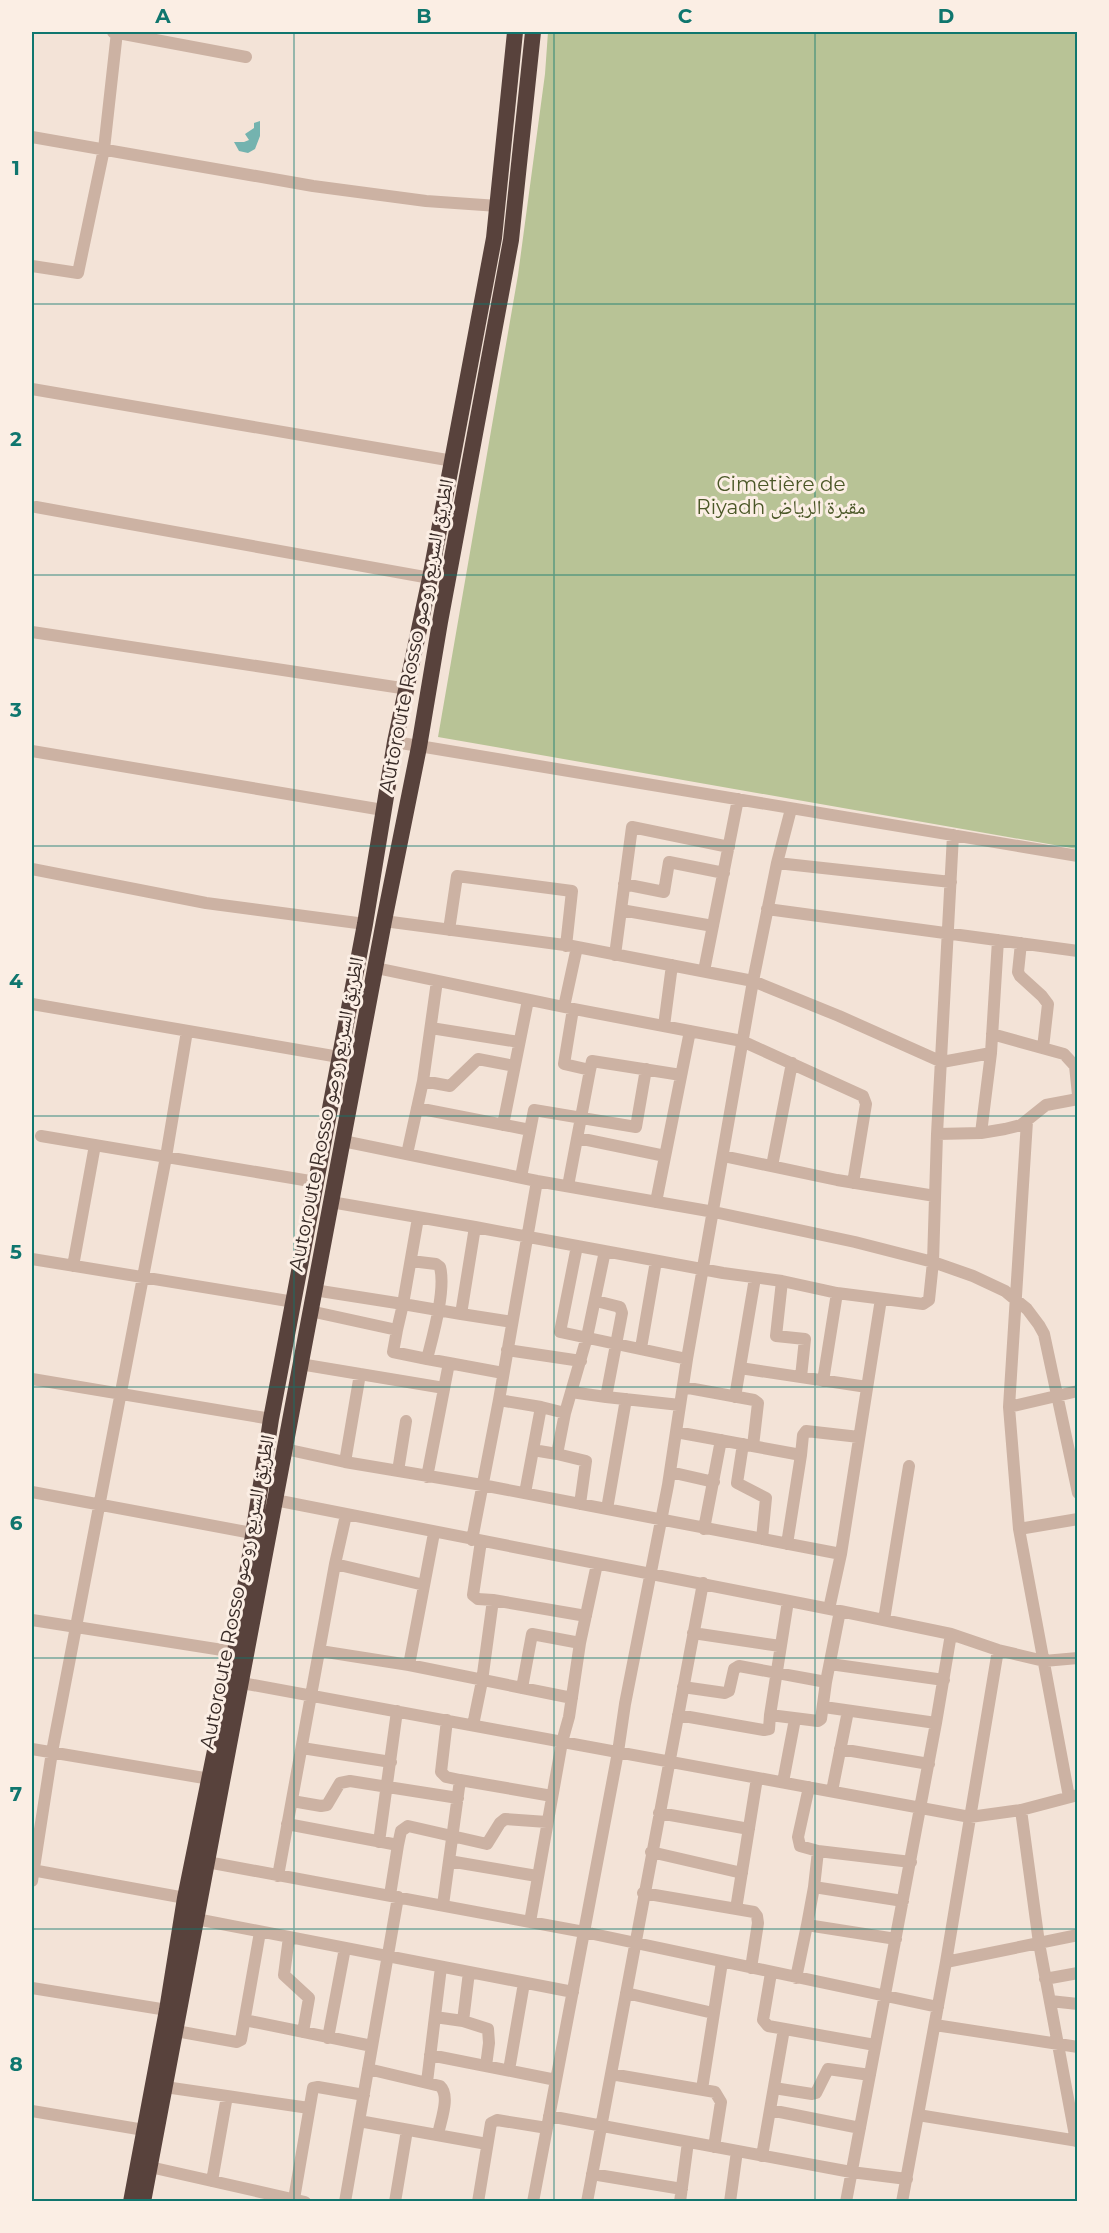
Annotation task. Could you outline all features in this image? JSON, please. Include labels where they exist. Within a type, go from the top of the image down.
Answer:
[{"type":"highway","name":"Autoroute Rosso الطريق السريع روصو","points":[[130,2202],[167,2010],[185,1898],[235,1652],[271,1419],[365,924],[395,742],[408,689],[453,461],[494,238],[515,32]]},
{"type":"highway","name":"Autoroute Rosso الطريق السريع روصو","points":[[143,2202],[310,1311],[419,747],[511,240],[532,32]]},
{"type":"street","points":[[32,266],[78,273],[104,149],[116,32],[246,57]]},
{"type":"street","points":[[32,138],[313,186],[426,201],[498,206]]},
{"type":"street","points":[[32,389],[453,461]]},
{"type":"street","points":[[36,507],[430,578]]},
{"type":"street","points":[[32,632],[408,689]]},
{"type":"street","points":[[395,742],[1077,856]]},
{"type":"street","points":[[32,751],[383,810]]},
{"type":"street","points":[[704,972],[738,800]]},
{"type":"street","points":[[533,2202],[618,1752],[624,1704],[670,1472],[687,1359],[753,981],[777,863],[791,809]]},
{"type":"street","points":[[615,955],[632,827],[729,846]]},
{"type":"street","points":[[331,1202],[656,1261],[782,1281],[837,1293],[923,1305],[929,1300],[933,1262],[937,1134],[954,835]]},
{"type":"street","points":[[624,884],[664,892],[669,862],[723,873]]},
{"type":"street","points":[[777,863],[951,882]]},
{"type":"street","points":[[32,869],[206,903],[365,924]]},
{"type":"street","points":[[449,930],[457,876],[572,891],[572,947],[564,1064],[590,1070]]},
{"type":"street","points":[[767,909],[1077,951]]},
{"type":"street","points":[[621,910],[713,926]]},
{"type":"street","points":[[384,921],[572,947],[753,981],[830,1012],[942,1062],[991,1053]]},
{"type":"street","points":[[981,1133],[991,1053],[998,940]]},
{"type":"street","points":[[1021,943],[1018,972],[1048,1004],[1043,1048]]},
{"type":"street","points":[[664,1026],[672,965]]},
{"type":"street","points":[[376,968],[742,1041],[792,1063],[863,1096],[865,1099],[854,1183]]},
{"type":"street","points":[[407,1154],[423,1081],[437,981]]},
{"type":"street","points":[[503,1125],[528,1000]]},
{"type":"street","points":[[32,1004],[339,1058]]},
{"type":"street","points":[[431,1028],[519,1042]]},
{"type":"street","points":[[656,1202],[690,1031]]},
{"type":"street","points":[[185,1898],[32,1874],[52,1752],[101,1504],[187,1032]]},
{"type":"street","points":[[937,1134],[981,1133],[1021,1125],[1046,1106],[1077,1097],[1075,1066],[1071,1059],[1064,1054],[992,1034]]},
{"type":"street","points":[[423,1081],[450,1086],[478,1059],[514,1066]]},
{"type":"street","points":[[568,1186],[592,1061],[681,1075]]},
{"type":"street","points":[[772,1166],[792,1063]]},
{"type":"street","points":[[521,1177],[534,1110],[636,1127],[646,1069]]},
{"type":"street","points":[[417,1108],[530,1130]]},
{"type":"street","points":[[242,1683],[970,1817],[1021,1810],[1073,1796],[1019,1529],[1009,1407],[1027,1120]]},
{"type":"street","points":[[41,1136],[316,1182]]},
{"type":"street","points":[[578,1138],[665,1156]]},
{"type":"street","points":[[343,1141],[568,1186],[714,1212],[855,1242],[933,1262],[993,1284],[1016,1299],[1040,1325],[1044,1334],[1077,1493]]},
{"type":"street","points":[[73,1266],[95,1145]]},
{"type":"street","points":[[723,1156],[854,1183],[935,1196]]},
{"type":"street","points":[[537,1180],[482,1485],[473,1595],[478,1599],[586,1616]]},
{"type":"street","points":[[418,1218],[393,1352],[503,1373]]},
{"type":"street","points":[[461,1314],[475,1227]]},
{"type":"street","points":[[577,1246],[560,1332],[687,1359]]},
{"type":"street","points":[[557,1454],[565,1413],[596,1301],[605,1251]]},
{"type":"street","points":[[32,1259],[294,1302]]},
{"type":"street","points":[[411,1261],[436,1264],[442,1273],[438,1310],[427,1359]]},
{"type":"street","points":[[641,1348],[656,1261]]},
{"type":"street","points":[[735,1396],[755,1278]]},
{"type":"street","points":[[782,1281],[776,1336],[805,1340],[801,1377]]},
{"type":"street","points":[[314,1290],[512,1322]]},
{"type":"street","points":[[823,1380],[837,1293]]},
{"type":"street","points":[[770,1715],[818,1721],[821,1719],[830,1664],[841,1554],[881,1299]]},
{"type":"street","points":[[596,1301],[620,1307],[622,1313],[606,1397]]},
{"type":"street","points":[[310,1311],[398,1330]]},
{"type":"street","points":[[507,1350],[581,1361]]},
{"type":"street","points":[[427,1476],[449,1363]]},
{"type":"street","points":[[300,1364],[444,1388]]},
{"type":"street","points":[[740,1368],[867,1387]]},
{"type":"street","points":[[345,1462],[360,1374]]},
{"type":"street","points":[[32,1379],[271,1419]]},
{"type":"street","points":[[683,1387],[754,1400],[758,1403],[737,1485],[764,1495],[766,1498],[762,1539]]},
{"type":"street","points":[[1009,1407],[1077,1391]]},
{"type":"street","points":[[572,1392],[680,1405]]},
{"type":"street","points":[[607,1509],[626,1399]]},
{"type":"street","points":[[499,1400],[565,1413]]},
{"type":"street","points":[[525,1493],[541,1407]]},
{"type":"street","points":[[398,1471],[406,1421]]},
{"type":"street","points":[[787,1544],[803,1435],[806,1431],[859,1437]]},
{"type":"street","points":[[676,1432],[801,1455]]},
{"type":"street","points":[[704,1529],[721,1440]]},
{"type":"street","points":[[285,1449],[841,1554]]},
{"type":"street","points":[[534,1450],[586,1461],[580,1504]]},
{"type":"street","points":[[884,1620],[909,1466]]},
{"type":"street","points":[[670,1472],[714,1482]]},
{"type":"street","points":[[32,1492],[252,1533]]},
{"type":"street","points":[[275,1500],[434,1533],[703,1583],[951,1634],[998,1650],[1044,1661],[1077,1658]]},
{"type":"street","points":[[278,1876],[346,1515]]},
{"type":"street","points":[[1019,1529],[1077,1519]]},
{"type":"street","points":[[409,1665],[434,1533]]},
{"type":"street","points":[[335,1564],[424,1585]]},
{"type":"street","points":[[530,1922],[572,1698],[580,1643],[597,1564]]},
{"type":"street","points":[[587,2202],[658,1813],[703,1583]]},
{"type":"street","points":[[473,1725],[482,1681],[493,1600]]},
{"type":"street","points":[[678,1715],[764,1730],[769,1728],[788,1601]]},
{"type":"street","points":[[32,1620],[235,1652]]},
{"type":"street","points":[[693,1633],[780,1646]]},
{"type":"street","points":[[522,1688],[532,1634],[580,1643]]},
{"type":"street","points":[[846,2202],[922,1808],[951,1634]]},
{"type":"street","points":[[902,2202],[946,1962],[998,1650]]},
{"type":"street","points":[[320,1651],[409,1665],[572,1698]]},
{"type":"street","points":[[830,1664],[945,1680]]},
{"type":"street","points":[[683,1687],[725,1693],[729,1691],[736,1667],[826,1682]]},
{"type":"street","points":[[824,1707],[936,1723]]},
{"type":"street","points":[[379,1842],[397,1711]]},
{"type":"street","points":[[832,1791],[848,1711]]},
{"type":"street","points":[[783,1782],[795,1719]]},
{"type":"street","points":[[447,1720],[441,1772],[446,1777],[552,1796]]},
{"type":"street","points":[[302,1748],[391,1762]]},
{"type":"street","points":[[32,1749],[210,1779]]},
{"type":"street","points":[[840,1749],[929,1764]]},
{"type":"street","points":[[736,1909],[757,1778]]},
{"type":"street","points":[[443,1905],[459,1780]]},
{"type":"street","points":[[292,1801],[327,1805],[340,1783],[344,1782],[458,1798]]},
{"type":"street","points":[[809,1787],[798,1842],[800,1846],[818,1851],[911,1862]]},
{"type":"street","points":[[918,2115],[1077,2141],[1072,2087],[1059,2045],[1039,1943],[1021,1810]]},
{"type":"street","points":[[658,1813],[749,1829]]},
{"type":"street","points":[[345,2202],[388,1957],[401,1831],[408,1826],[486,1844],[505,1819],[547,1822]]},
{"type":"street","points":[[287,1824],[398,1845]]},
{"type":"street","points":[[796,1978],[814,1887],[818,1851]]},
{"type":"street","points":[[651,1852],[742,1873]]},
{"type":"street","points":[[449,1861],[537,1876]]},
{"type":"street","points":[[207,1862],[584,1932],[938,2007]]},
{"type":"street","points":[[814,1887],[903,1901]]},
{"type":"street","points":[[644,1893],[754,1912],[757,1916],[751,1968]]},
{"type":"street","points":[[196,1919],[573,1992]]},
{"type":"street","points":[[807,1925],[896,1939]]},
{"type":"street","points":[[176,2031],[239,2041],[245,2020],[260,1932]]},
{"type":"street","points":[[946,1962],[1077,1935]]},
{"type":"street","points":[[289,1937],[284,1975],[309,1998],[303,2032]]},
{"type":"street","points":[[328,2038],[345,1948]]},
{"type":"street","points":[[702,2089],[722,1962]]},
{"type":"street","points":[[427,2082],[441,1967]]},
{"type":"street","points":[[463,2021],[468,1972]]},
{"type":"street","points":[[771,1972],[763,2020],[768,2026],[875,2045]]},
{"type":"street","points":[[1046,1979],[1077,1973]]},
{"type":"street","points":[[509,2070],[524,1983]]},
{"type":"street","points":[[32,1988],[167,2010]]},
{"type":"street","points":[[626,1993],[713,2013]]},
{"type":"street","points":[[1050,2001],[1077,2004]]},
{"type":"street","points":[[435,2017],[463,2021],[488,2029],[486,2066]]},
{"type":"street","points":[[245,2020],[372,2046]]},
{"type":"street","points":[[935,2025],[1077,2047]]},
{"type":"street","points":[[762,2156],[784,2029]]},
{"type":"street","points":[[430,2055],[556,2080]]},
{"type":"street","points":[[368,2069],[427,2082],[444,2089],[445,2097],[438,2135]]},
{"type":"street","points":[[774,2088],[816,2093],[825,2072],[830,2069],[870,2075]]},
{"type":"street","points":[[611,2074],[714,2092],[721,2102],[714,2147]]},
{"type":"street","points":[[165,2087],[309,2108]]},
{"type":"street","points":[[150,2167],[300,2200],[311,2092],[315,2087],[364,2095]]},
{"type":"street","points":[[212,2181],[227,2096]]},
{"type":"street","points":[[770,2110],[860,2128]]},
{"type":"street","points":[[32,2111],[144,2130]]},
{"type":"street","points":[[478,2202],[486,2144],[494,2120],[600,2126],[851,2172],[907,2179]]},
{"type":"street","points":[[359,2121],[486,2144]]},
{"type":"street","points":[[395,2202],[407,2130]]},
{"type":"street","points":[[592,2174],[681,2195],[688,2142]]},
{"type":"street","points":[[730,2202],[737,2151]]},
{"type":"green space","name":"Cimetière de Riyadh مقبرة الرياض","points":[[548,32],[1077,32],[1077,849],[438,737],[518,275],[545,74]]},
{"type":"water","points":[[260,121],[260,136],[255,149],[248,153],[239,151],[234,142],[249,140],[245,134],[254,128],[254,123]]}]
